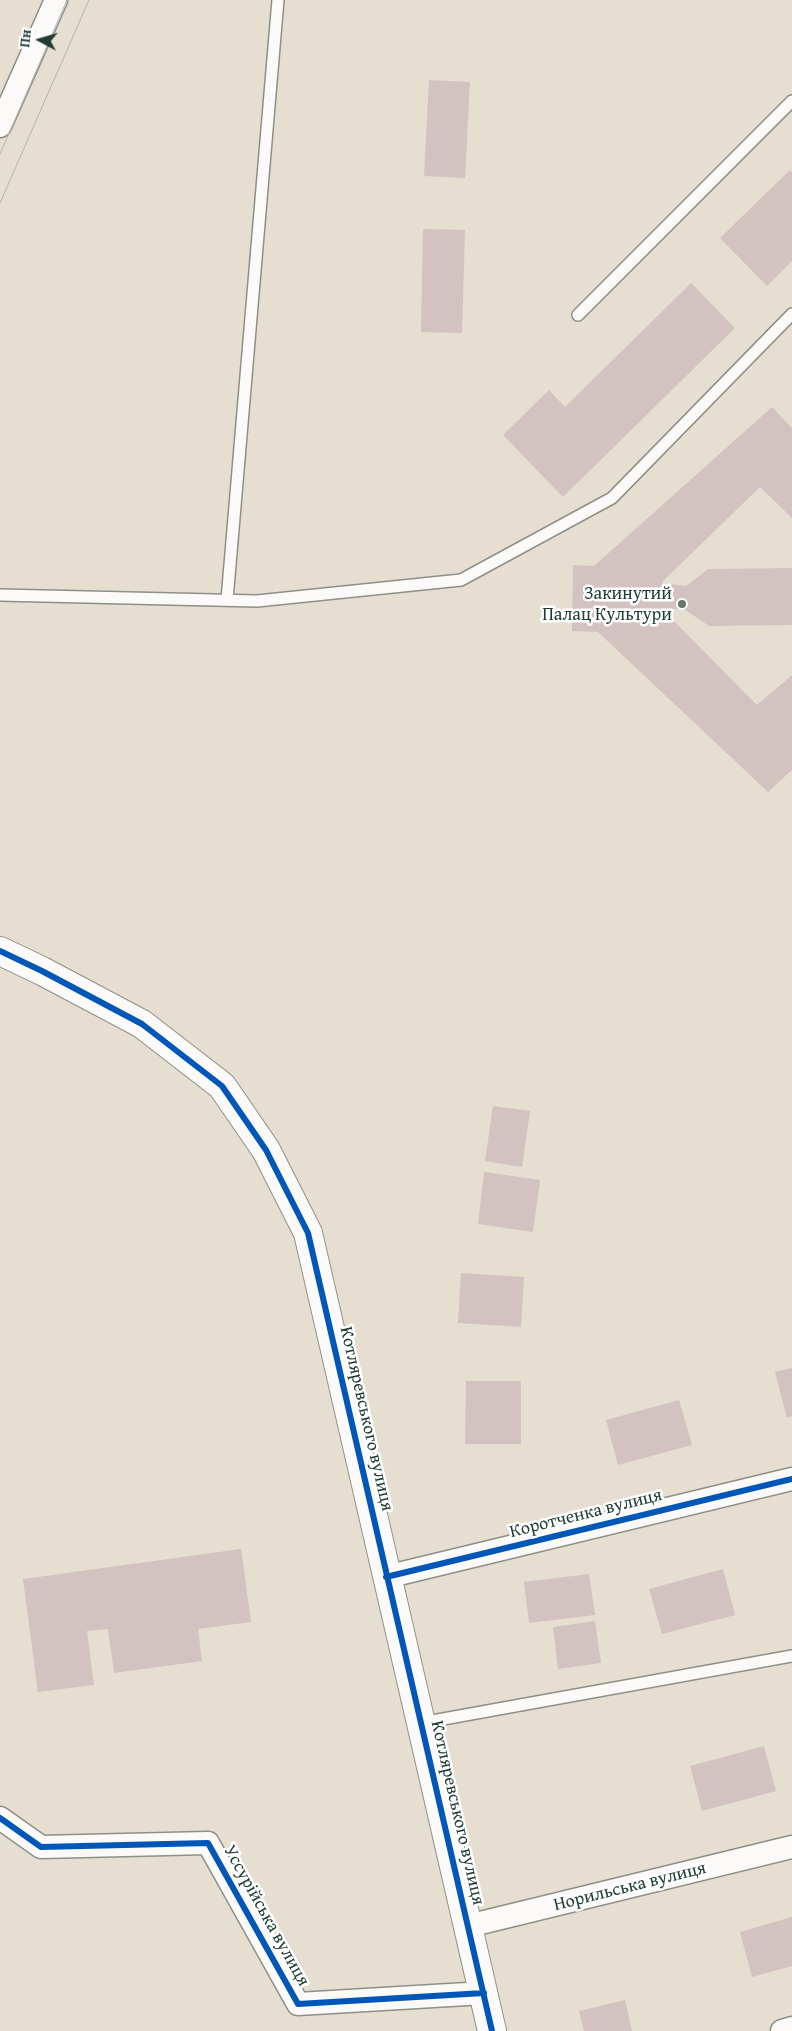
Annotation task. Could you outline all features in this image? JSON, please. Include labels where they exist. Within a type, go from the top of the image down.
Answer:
[{"type":"street","points":[[0,126],[56,0]]},
{"type":"street","name":"Котляревського вулиця","points":[[0,951],[142,1024],[222,1086],[266,1150],[308,1233],[492,2031]]},
{"type":"street","name":"Коротченка вулиця","points":[[386,1577],[792,1479]]},
{"type":"street","name":"Уссурійська вулиця","points":[[0,1818],[42,1847],[208,1843],[298,2004],[484,1993]]},
{"type":"street","name":"Норильська вулиця","points":[[468,1926],[792,1848]]},
{"type":"street","points":[[782,2031],[792,2028]]},
{"type":"lane","points":[[227,600],[278,0]]},
{"type":"lane","points":[[578,315],[792,101]]},
{"type":"lane","points":[[0,595],[258,601],[461,580],[612,498],[792,314]]},
{"type":"lane","points":[[421,1723],[792,1656]]},
{"type":"building","points":[[429,80],[470,82],[465,178],[424,176]]},
{"type":"building","points":[[790,170],[792,172],[792,261],[767,286],[720,238]]},
{"type":"building","points":[[423,229],[465,230],[462,333],[421,332]]},
{"type":"building","points":[[691,283],[735,328],[563,497],[503,435],[549,390],[565,407]]},
{"type":"building","name":"Закинутий Палац Культури","points":[[772,407],[792,428],[792,518],[760,487],[661,583],[686,586],[708,569],[792,568],[792,625],[709,626],[684,609],[662,609],[757,705],[792,675],[792,770],[768,792],[598,632],[572,631],[573,565],[594,566]]},
{"type":"building","points":[[493,1106],[530,1111],[522,1167],[485,1161]]},
{"type":"building","points":[[484,1172],[540,1180],[533,1232],[478,1224]]},
{"type":"building","points":[[461,1273],[524,1277],[521,1327],[458,1323]]},
{"type":"building","points":[[792,1368],[792,1416],[787,1418],[775,1372]]},
{"type":"building","points":[[466,1381],[521,1381],[521,1444],[465,1444]]},
{"type":"building","points":[[679,1400],[692,1445],[618,1465],[606,1420]]},
{"type":"building","points":[[241,1549],[251,1622],[198,1629],[202,1661],[114,1673],[108,1629],[87,1631],[94,1685],[38,1692],[23,1579]]},
{"type":"building","points":[[723,1569],[735,1615],[662,1634],[649,1589]]},
{"type":"building","points":[[589,1574],[595,1615],[529,1623],[524,1582]]},
{"type":"building","points":[[595,1621],[601,1663],[558,1669],[553,1627]]},
{"type":"building","points":[[764,1746],[776,1791],[702,1811],[690,1766]]},
{"type":"building","points":[[792,1917],[792,1966],[752,1977],[740,1932]]},
{"type":"building","points":[[625,2000],[632,2031],[584,2031],[579,2011]]},
{"type":"tram line","points":[[0,154],[67,0]]},
{"type":"tram line","points":[[0,203],[89,0]]},
{"type":"cycle path","points":[[0,951],[142,1024],[222,1086],[266,1150],[308,1233],[492,2031]]},
{"type":"cycle path","points":[[386,1577],[792,1479]]},
{"type":"cycle path","points":[[0,1818],[41,1847],[208,1843],[298,2004],[484,1993]]},
{"type":"place","name":"Закинутий Палац Культури","points":[[682,604]]}]
